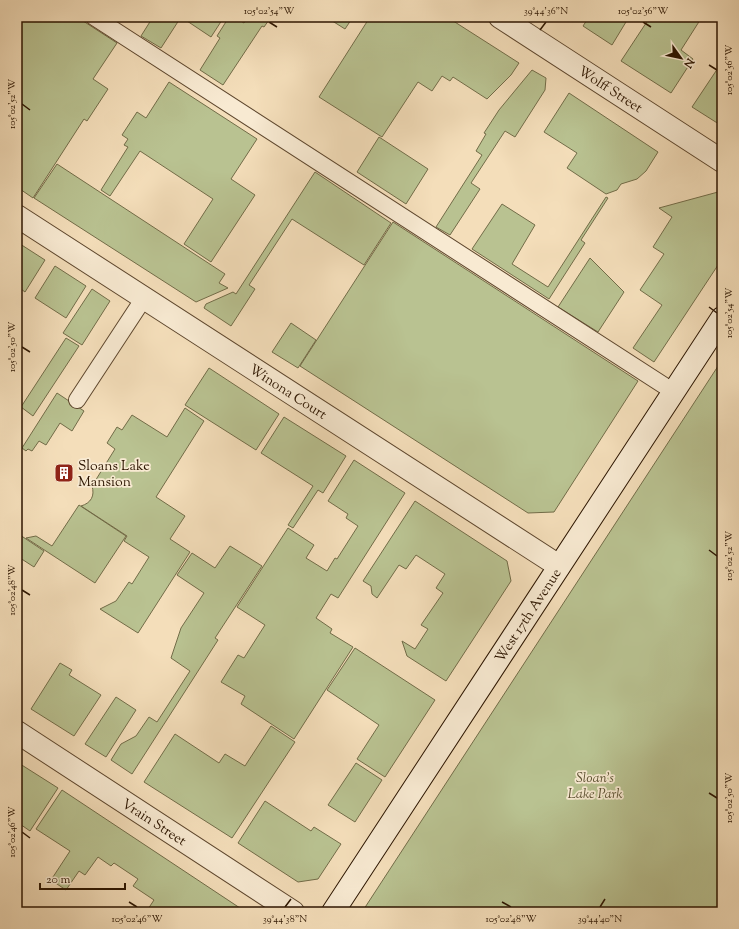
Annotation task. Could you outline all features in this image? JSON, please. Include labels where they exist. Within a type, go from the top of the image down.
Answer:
[{"type":"street","name":"Wolff Street","points":[[500,17],[722,161]]},
{"type":"street","name":"Winona Court","points":[[17,216],[559,566]]},
{"type":"street","name":"West 17th Avenue","points":[[334,912],[722,318]]},
{"type":"street","name":"Vrain Street","points":[[17,732],[293,912]]},
{"type":"lane","points":[[94,17],[674,392]]},
{"type":"lane","points":[[77,400],[144,298]]},
{"type":"green space","points":[[17,17],[77,17],[117,43],[93,79],[108,89],[87,121],[84,119],[33,198],[17,187]]},
{"type":"green space","points":[[153,17],[181,17],[161,48],[141,36]]},
{"type":"green space","points":[[181,17],[224,17],[211,37]]},
{"type":"green space","points":[[229,17],[234,17],[244,23],[248,17],[252,19],[254,17],[271,17],[264,27],[262,26],[223,85],[200,70],[220,38],[217,36]]},
{"type":"green space","points":[[326,17],[353,17],[345,29]]},
{"type":"green space","points":[[370,17],[447,17],[519,63],[511,75],[487,99],[453,77],[450,81],[442,76],[432,91],[418,82],[382,137],[319,97]]},
{"type":"green space","points":[[589,17],[629,17],[612,45],[583,26]]},
{"type":"green space","points":[[650,17],[702,17],[681,50],[693,59],[671,93],[621,61]]},
{"type":"green space","points":[[720,65],[722,66],[722,126],[692,107]]},
{"type":"green space","points":[[532,70],[546,78],[545,90],[515,137],[505,131],[471,183],[480,189],[450,235],[436,227],[482,155],[476,151],[486,134],[484,133],[499,110]]},
{"type":"green space","points":[[169,82],[257,139],[231,179],[255,195],[211,262],[184,244],[213,199],[140,151],[110,196],[101,190],[128,147],[124,145],[128,139],[122,135],[137,112],[146,118]]},
{"type":"green space","points":[[569,93],[658,152],[646,171],[637,179],[621,184],[617,190],[606,194],[567,168],[577,153],[544,132]]},
{"type":"green space","points":[[379,137],[428,169],[406,204],[357,172]]},
{"type":"green space","points":[[57,164],[225,274],[219,283],[228,288],[196,302],[34,198]]},
{"type":"green space","points":[[315,172],[391,223],[364,265],[292,219],[249,285],[255,289],[231,326],[204,308],[206,304],[233,292],[236,294]]},
{"type":"green space","points":[[718,192],[722,195],[722,259],[654,362],[633,348],[662,305],[640,290],[664,254],[653,247],[672,217],[659,208]]},
{"type":"green space","points":[[606,197],[608,198],[581,240],[585,243],[549,299],[472,249],[502,204],[535,225],[512,264],[548,287]]},
{"type":"green space","points":[[393,222],[638,381],[554,512],[528,513],[300,366]]},
{"type":"green space","points":[[17,242],[45,260],[25,292],[17,286]]},
{"type":"green space","points":[[590,258],[624,292],[598,332],[558,307]]},
{"type":"green space","points":[[55,266],[86,286],[66,318],[35,298]]},
{"type":"green space","points":[[92,289],[110,301],[82,345],[63,333]]},
{"type":"green space","points":[[291,323],[316,340],[298,368],[272,352]]},
{"type":"green space","points":[[66,338],[79,346],[33,416],[21,407]]},
{"type":"green space","name":"Sloan's Lake Park","points":[[722,360],[722,912],[362,912]]},
{"type":"green space","points":[[209,368],[279,414],[256,450],[185,405]]},
{"type":"green space","points":[[57,393],[84,411],[72,431],[60,423],[46,445],[39,441],[32,451],[28,449],[26,451],[22,448]]},
{"type":"green space","points":[[185,408],[204,421],[156,497],[185,516],[170,539],[190,552],[138,633],[100,609],[116,601],[129,582],[132,584],[149,557],[124,541],[127,536],[81,506],[90,501],[93,493],[92,486],[115,449],[107,443],[117,427],[122,430],[132,415],[167,437]]},
{"type":"green space","points":[[284,417],[346,456],[323,493],[318,490],[293,528],[288,525],[313,486],[261,453]]},
{"type":"green space","points":[[354,460],[405,493],[338,598],[331,594],[316,618],[332,629],[330,633],[353,647],[294,739],[241,704],[245,696],[221,682],[238,655],[244,658],[265,625],[237,607],[288,528],[314,545],[306,558],[327,571],[335,558],[337,559],[358,526],[346,518],[348,514],[328,501]]},
{"type":"green space","points":[[415,501],[507,561],[511,581],[446,681],[407,656],[402,641],[415,649],[428,629],[421,625],[443,593],[436,588],[445,574],[416,555],[406,569],[399,565],[377,598],[372,594],[371,586],[363,581]]},
{"type":"green space","points":[[79,505],[126,536],[95,583],[26,538],[36,536],[52,546]]},
{"type":"green space","points":[[17,533],[44,551],[34,567],[17,556]]},
{"type":"green space","points":[[230,546],[262,566],[215,638],[218,640],[132,774],[111,760],[121,744],[136,736],[149,717],[157,722],[190,671],[171,658],[181,628],[204,593],[177,575],[192,553],[215,568]]},
{"type":"green space","points":[[355,648],[435,700],[385,777],[357,759],[379,725],[327,690]]},
{"type":"green space","points":[[60,663],[72,670],[69,675],[101,695],[74,736],[31,709]]},
{"type":"green space","points":[[116,697],[136,710],[106,757],[85,744]]},
{"type":"green space","points":[[271,726],[295,742],[232,838],[144,782],[175,734],[219,763],[225,754],[245,766]]},
{"type":"green space","points":[[17,762],[58,788],[30,831],[17,822]]},
{"type":"green space","points":[[356,763],[382,780],[355,822],[328,805]]},
{"type":"green space","points":[[62,790],[246,912],[146,912],[154,900],[133,886],[138,879],[114,863],[111,866],[98,857],[85,875],[79,871],[66,890],[51,880],[70,851],[36,829]]},
{"type":"green space","points":[[265,801],[311,831],[314,827],[341,844],[318,879],[298,882],[238,843]]},
{"type":"place","name":"Sloans Lake Mansion","points":[[64,473]]}]
